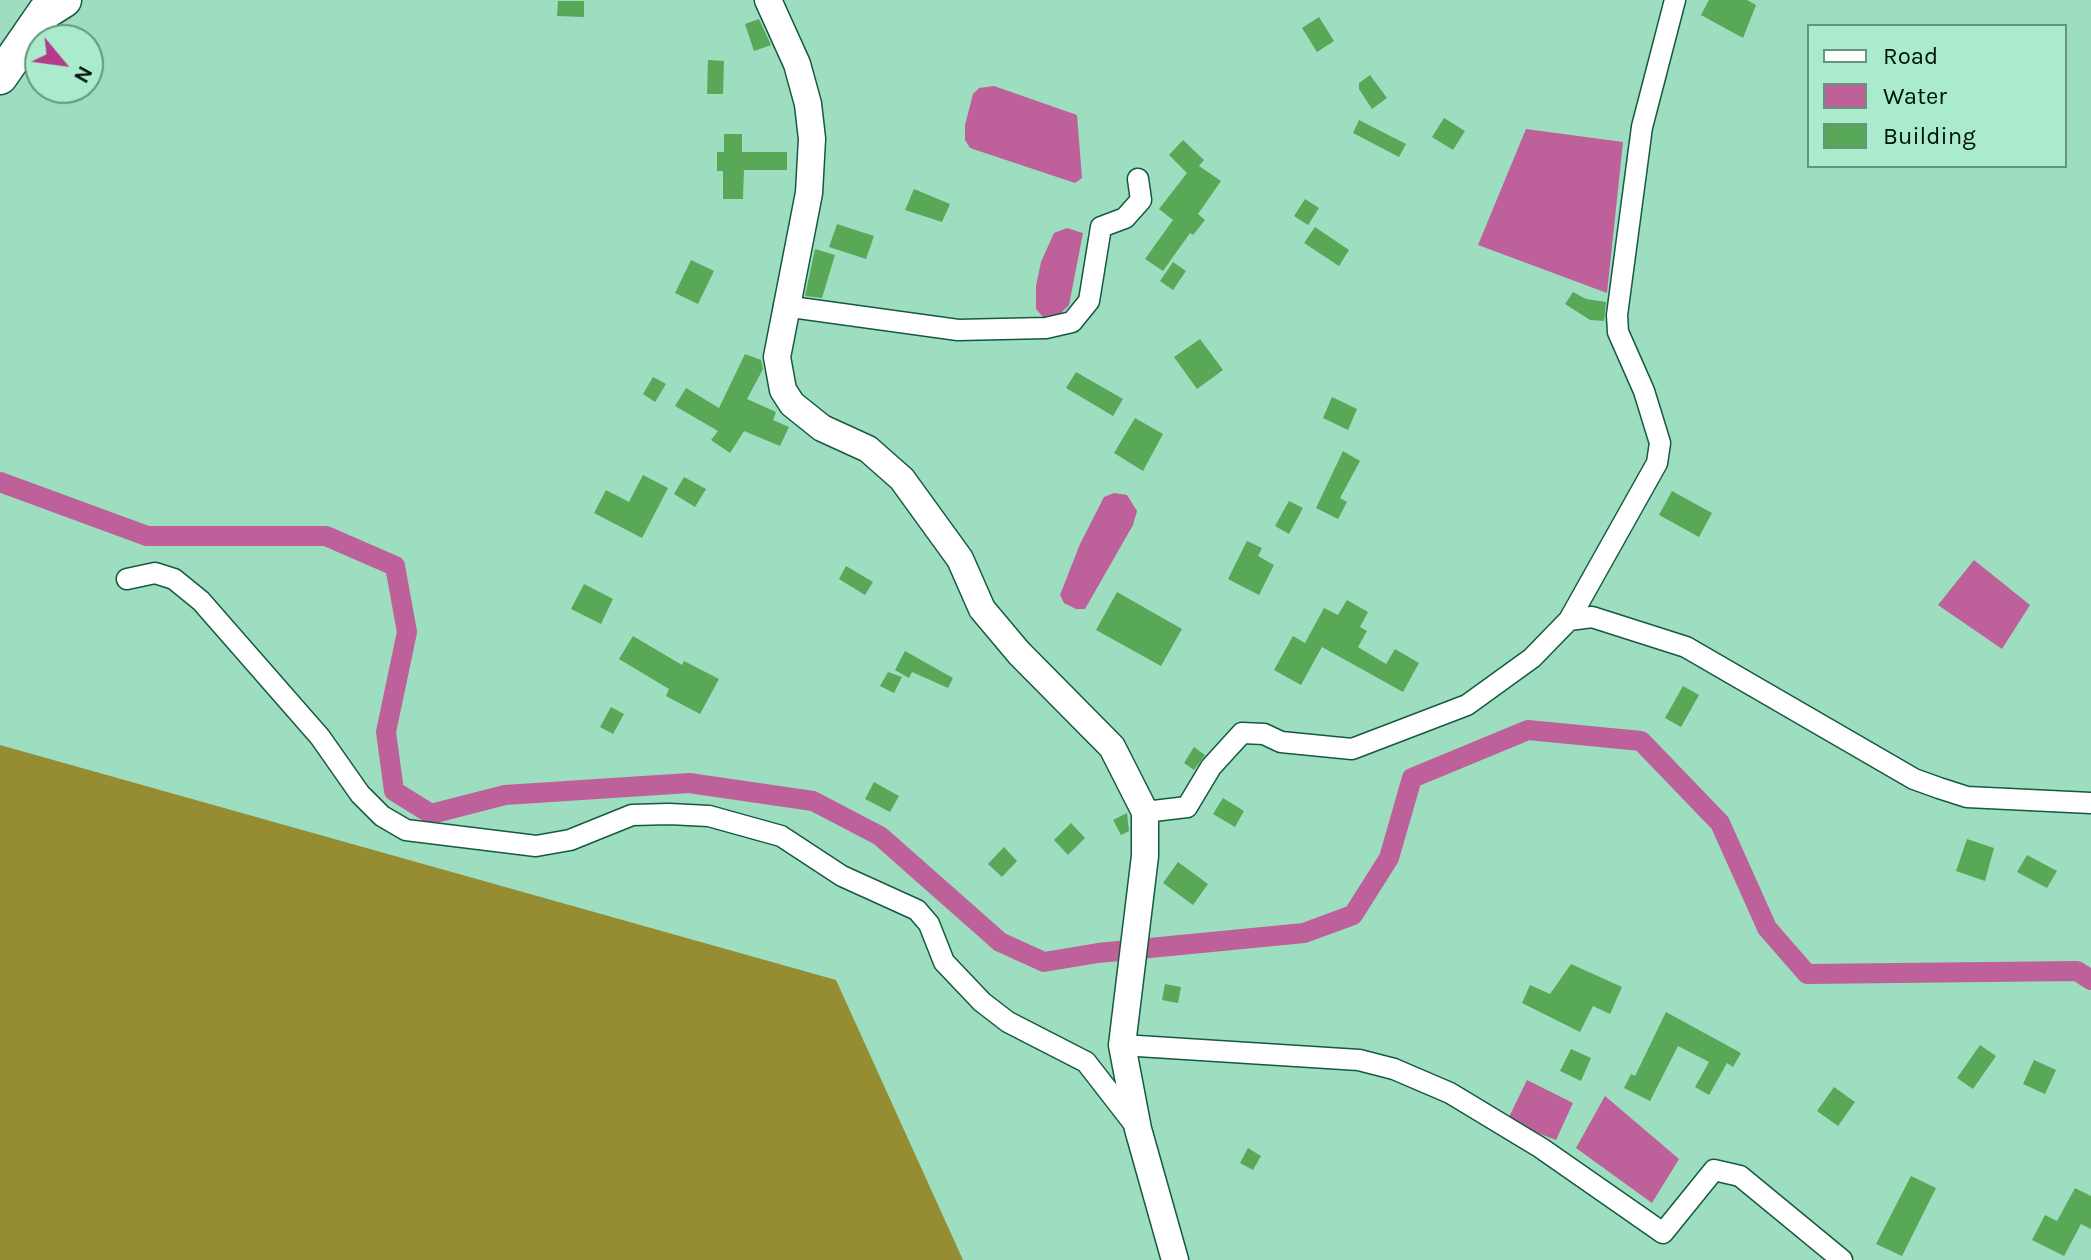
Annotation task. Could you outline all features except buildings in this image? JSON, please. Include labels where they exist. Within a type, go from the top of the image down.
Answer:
[{"type":"highway","points":[[0,77],[45,12],[64,0]]},
{"type":"street","points":[[768,0],[797,64],[808,104],[812,139],[809,193],[784,306],[777,357],[778,378],[792,404],[822,428],[868,449],[902,479],[960,559],[982,609],[1019,653],[1112,747],[1145,812],[1145,856],[1122,1045],[1138,1129],[1175,1260]]},
{"type":"street","points":[[1145,812],[1187,807],[1211,767],[1242,733],[1264,734],[1281,742],[1352,749],[1467,705],[1532,658],[1569,620],[1657,463],[1659,453],[1660,443],[1644,391],[1618,332],[1617,315],[1642,127],[1675,0]]},
{"type":"street","points":[[784,306],[958,330],[1046,328],[1072,322],[1089,301],[1101,227],[1125,218],[1141,200],[1138,179]]},
{"type":"street","points":[[127,579],[155,573],[174,579],[201,601],[320,737],[360,794],[382,816],[406,830],[536,846],[570,840],[632,815],[669,814],[709,816],[781,836],[842,876],[917,910],[929,924],[944,962],[982,1002],[1008,1022],[1086,1062],[1138,1129]]},
{"type":"street","points":[[1569,620],[1592,617],[1686,647],[1914,779],[1939,788],[1967,797],[2091,803]]},
{"type":"street","points":[[1122,1045],[1359,1060],[1394,1069],[1450,1093],[1541,1148],[1663,1233],[1714,1170],[1740,1176],[1842,1260]]},
{"type":"shaded area","points":[[0,745],[836,980],[963,1260],[0,1260]]},
{"type":"water","points":[[994,86],[1077,115],[1082,178],[1075,183],[970,148],[965,140],[965,125],[973,94],[979,88]]},
{"type":"water","points":[[1526,129],[1623,142],[1607,293],[1478,245]]},
{"type":"water","points":[[1067,228],[1083,233],[1069,305],[1056,318],[1043,317],[1036,309],[1036,286],[1041,262],[1054,233]]},
{"type":"water","points":[[1114,493],[1127,495],[1137,511],[1133,525],[1085,609],[1076,609],[1064,603],[1060,595],[1080,544],[1104,497]]},
{"type":"water","points":[[1974,560],[2030,605],[2002,649],[1938,605]]},
{"type":"water","points":[[1527,1080],[1573,1103],[1556,1140],[1507,1121]]},
{"type":"water","points":[[1605,1096],[1679,1159],[1652,1203],[1576,1148]]},
{"type":"waterway","points":[[0,482],[147,536],[326,536],[395,566],[407,632],[386,732],[394,791],[431,814],[505,795],[689,783],[813,801],[880,836],[1000,942],[1044,962],[1098,953],[1304,933],[1353,915],[1389,858],[1412,778],[1528,730],[1641,741],[1720,823],[1767,928],[1807,974],[2077,971],[2091,980]]}]
